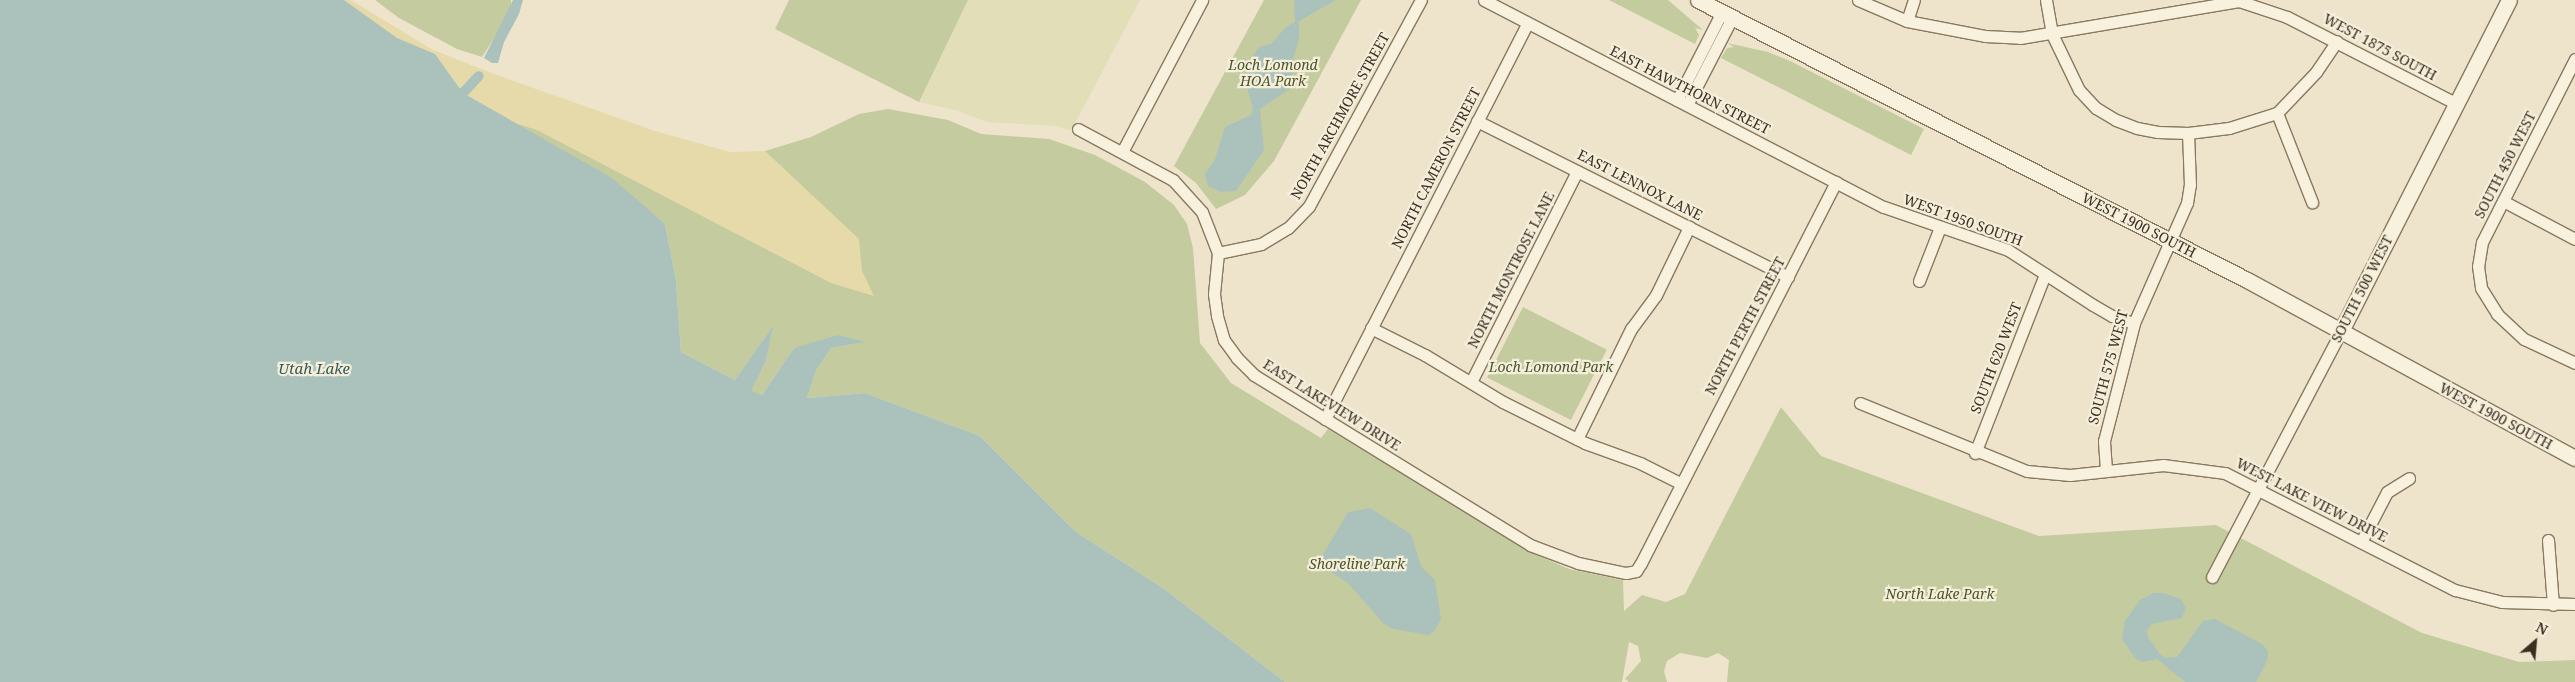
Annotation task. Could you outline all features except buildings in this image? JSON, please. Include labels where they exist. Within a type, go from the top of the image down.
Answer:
[{"type":"street","points":[[1122,152],[1202,0]]},
{"type":"street","name":"NORTH ARCHMORE STREET","points":[[1218,253],[1261,244],[1288,228],[1309,206],[1421,0]]},
{"type":"street","name":"EAST HAWTHORN STREET","points":[[1484,0],[1884,207]]},
{"type":"street","name":"WEST 1900 SOUTH","points":[[1698,0],[2169,241],[2575,458]]},
{"type":"street","name":"WEST 1875 SOUTH","points":[[1858,0],[1907,21],[1985,36],[2020,38],[2239,1],[2287,17],[2457,104]]},
{"type":"street","points":[[1907,21],[1914,0]]},
{"type":"street","points":[[2046,0],[2052,34],[2069,73],[2079,90],[2096,108],[2116,120],[2137,128],[2188,133],[2255,122],[2277,114],[2316,72],[2337,41]]},
{"type":"street","name":"SOUTH 500 WEST","points":[[2212,577],[2340,333],[2509,0]]},
{"type":"street","points":[[1682,103],[1727,14]]},
{"type":"street","name":"NORTH CAMERON STREET","points":[[1325,419],[1528,23]]},
{"type":"street","name":"SOUTH 450 WEST","points":[[2575,59],[2482,242],[2478,266],[2482,288],[2497,314],[2524,339],[2575,363]]},
{"type":"street","points":[[2564,80],[2575,86]]},
{"type":"street","points":[[2277,114],[2312,202]]},
{"type":"street","name":"EAST LENNOX LANE","points":[[1477,121],[1788,277]]},
{"type":"street","name":"EAST LAKEVIEW DRIVE","points":[[1078,129],[1173,180],[1188,192],[1202,212],[1218,253],[1214,294],[1224,340],[1237,358],[1254,375],[1541,550],[1605,570],[1626,573],[1636,571]]},
{"type":"street","name":"SOUTH 575 WEST","points":[[2106,470],[2104,441],[2134,322],[2169,241],[2180,223],[2190,185],[2188,133]]},
{"type":"street","name":"NORTH MONTROSE LANE","points":[[1471,382],[1577,170]]},
{"type":"street","name":"NORTH PERTH STREET","points":[[1636,571],[1836,182]]},
{"type":"street","points":[[2503,201],[2575,239]]},
{"type":"street","name":"WEST 1950 SOUTH","points":[[1884,207],[2008,250],[2112,316],[2134,322]]},
{"type":"street","points":[[1919,281],[1940,226]]},
{"type":"street","points":[[1576,438],[1630,329],[1656,295],[1689,227]]},
{"type":"street","name":"SOUTH 620 WEST","points":[[1976,453],[2045,274]]},
{"type":"street","points":[[1371,328],[1471,382],[1503,402],[1576,438],[1640,462],[1680,483]]},
{"type":"street","name":"WEST LAKE VIEW DRIVE","points":[[1860,403],[2010,467],[2048,475],[2163,465],[2225,473],[2456,590],[2502,602],[2553,605],[2575,604]]},
{"type":"street","points":[[2361,542],[2387,492],[2408,478]]},
{"type":"street","points":[[2548,540],[2553,605]]},
{"type":"shaded area","points":[[968,0],[1140,0],[1071,131],[1057,126],[987,122],[955,110],[919,102]]},
{"type":"green space","points":[[375,0],[511,0],[511,12],[482,57],[457,49],[399,18]]},
{"type":"green space","points":[[789,0],[968,0],[919,102],[775,29]]},
{"type":"green space","name":"Loch Lomond HOA Park","points":[[1264,0],[1361,0],[1274,161],[1245,195],[1216,209],[1196,183],[1174,166]]},
{"type":"green space","points":[[1609,0],[1668,0],[1703,30],[1695,28],[1699,35],[1695,44]]},
{"type":"green space","points":[[265,18],[397,38],[690,158],[765,151],[811,137],[859,114],[888,109],[948,120],[981,134],[1049,139],[1095,155],[1145,182],[1174,205],[1187,224],[1193,248],[1200,343],[1231,383],[1321,438],[1328,429],[1537,555],[1569,569],[1623,580],[1624,611],[1642,595],[1666,602],[1685,594],[1781,407],[1821,456],[2039,536],[2216,525],[2422,633],[2519,662],[2575,660],[2575,682],[1727,682],[1729,660],[1718,653],[1707,658],[1680,653],[1667,661],[1664,671],[1667,682],[1629,682],[1625,679],[1641,661],[1638,646],[1629,642],[1622,682],[1285,682],[1163,588],[1076,532],[980,436],[865,393],[807,398],[816,371],[831,348],[863,342],[794,348],[762,395],[750,392],[766,361],[772,328],[735,380],[681,352],[676,280],[665,224]]},
{"type":"green space","points":[[1727,43],[1768,52],[1790,61],[1924,129],[1911,155],[1721,58],[1727,48],[1734,47]]},
{"type":"green space","name":"Loch Lomond Park","points":[[1523,307],[1607,350],[1571,420],[1487,377]]},
{"type":"sand","points":[[342,0],[351,0],[433,50],[502,77],[655,131],[730,152],[765,151],[859,239],[862,271],[874,296],[831,283],[537,130],[419,93]]},
{"type":"water","name":"Utah Lake","points":[[0,0],[344,0],[397,38],[435,54],[463,93],[612,178],[665,224],[676,280],[681,352],[735,380],[773,326],[766,361],[751,391],[762,395],[794,348],[838,335],[865,342],[831,348],[816,371],[807,398],[865,393],[980,436],[1076,532],[1163,588],[1285,682],[0,682]]},
{"type":"water","points":[[513,0],[523,0],[519,14],[504,42],[498,63],[492,63],[484,58]]},
{"type":"water","points":[[1294,0],[1336,0],[1299,21],[1299,39],[1291,66],[1295,85],[1260,109],[1264,150],[1236,191],[1221,192],[1208,186],[1205,174],[1215,159],[1225,127],[1251,115],[1253,109],[1245,80],[1253,56],[1259,47],[1271,44],[1286,27],[1295,22]]},
{"type":"water","points":[[1370,508],[1411,534],[1421,566],[1435,580],[1441,619],[1434,632],[1428,635],[1393,629],[1383,623],[1348,583],[1331,572],[1321,558],[1348,512]]},
{"type":"water","points":[[2153,593],[2163,593],[2181,599],[2186,608],[2182,618],[2152,624],[2147,630],[2148,637],[2160,654],[2166,658],[2177,657],[2203,621],[2215,619],[2262,644],[2268,651],[2267,661],[2256,682],[2185,682],[2157,659],[2143,662],[2135,658],[2122,639],[2125,621],[2140,600]]},
{"type":"waterway","points":[[463,93],[479,76]]},
{"type":"park label","name":"Shoreline Park","points":[[1357,564]]},
{"type":"park label","name":"North Lake Park","points":[[1940,594]]}]
